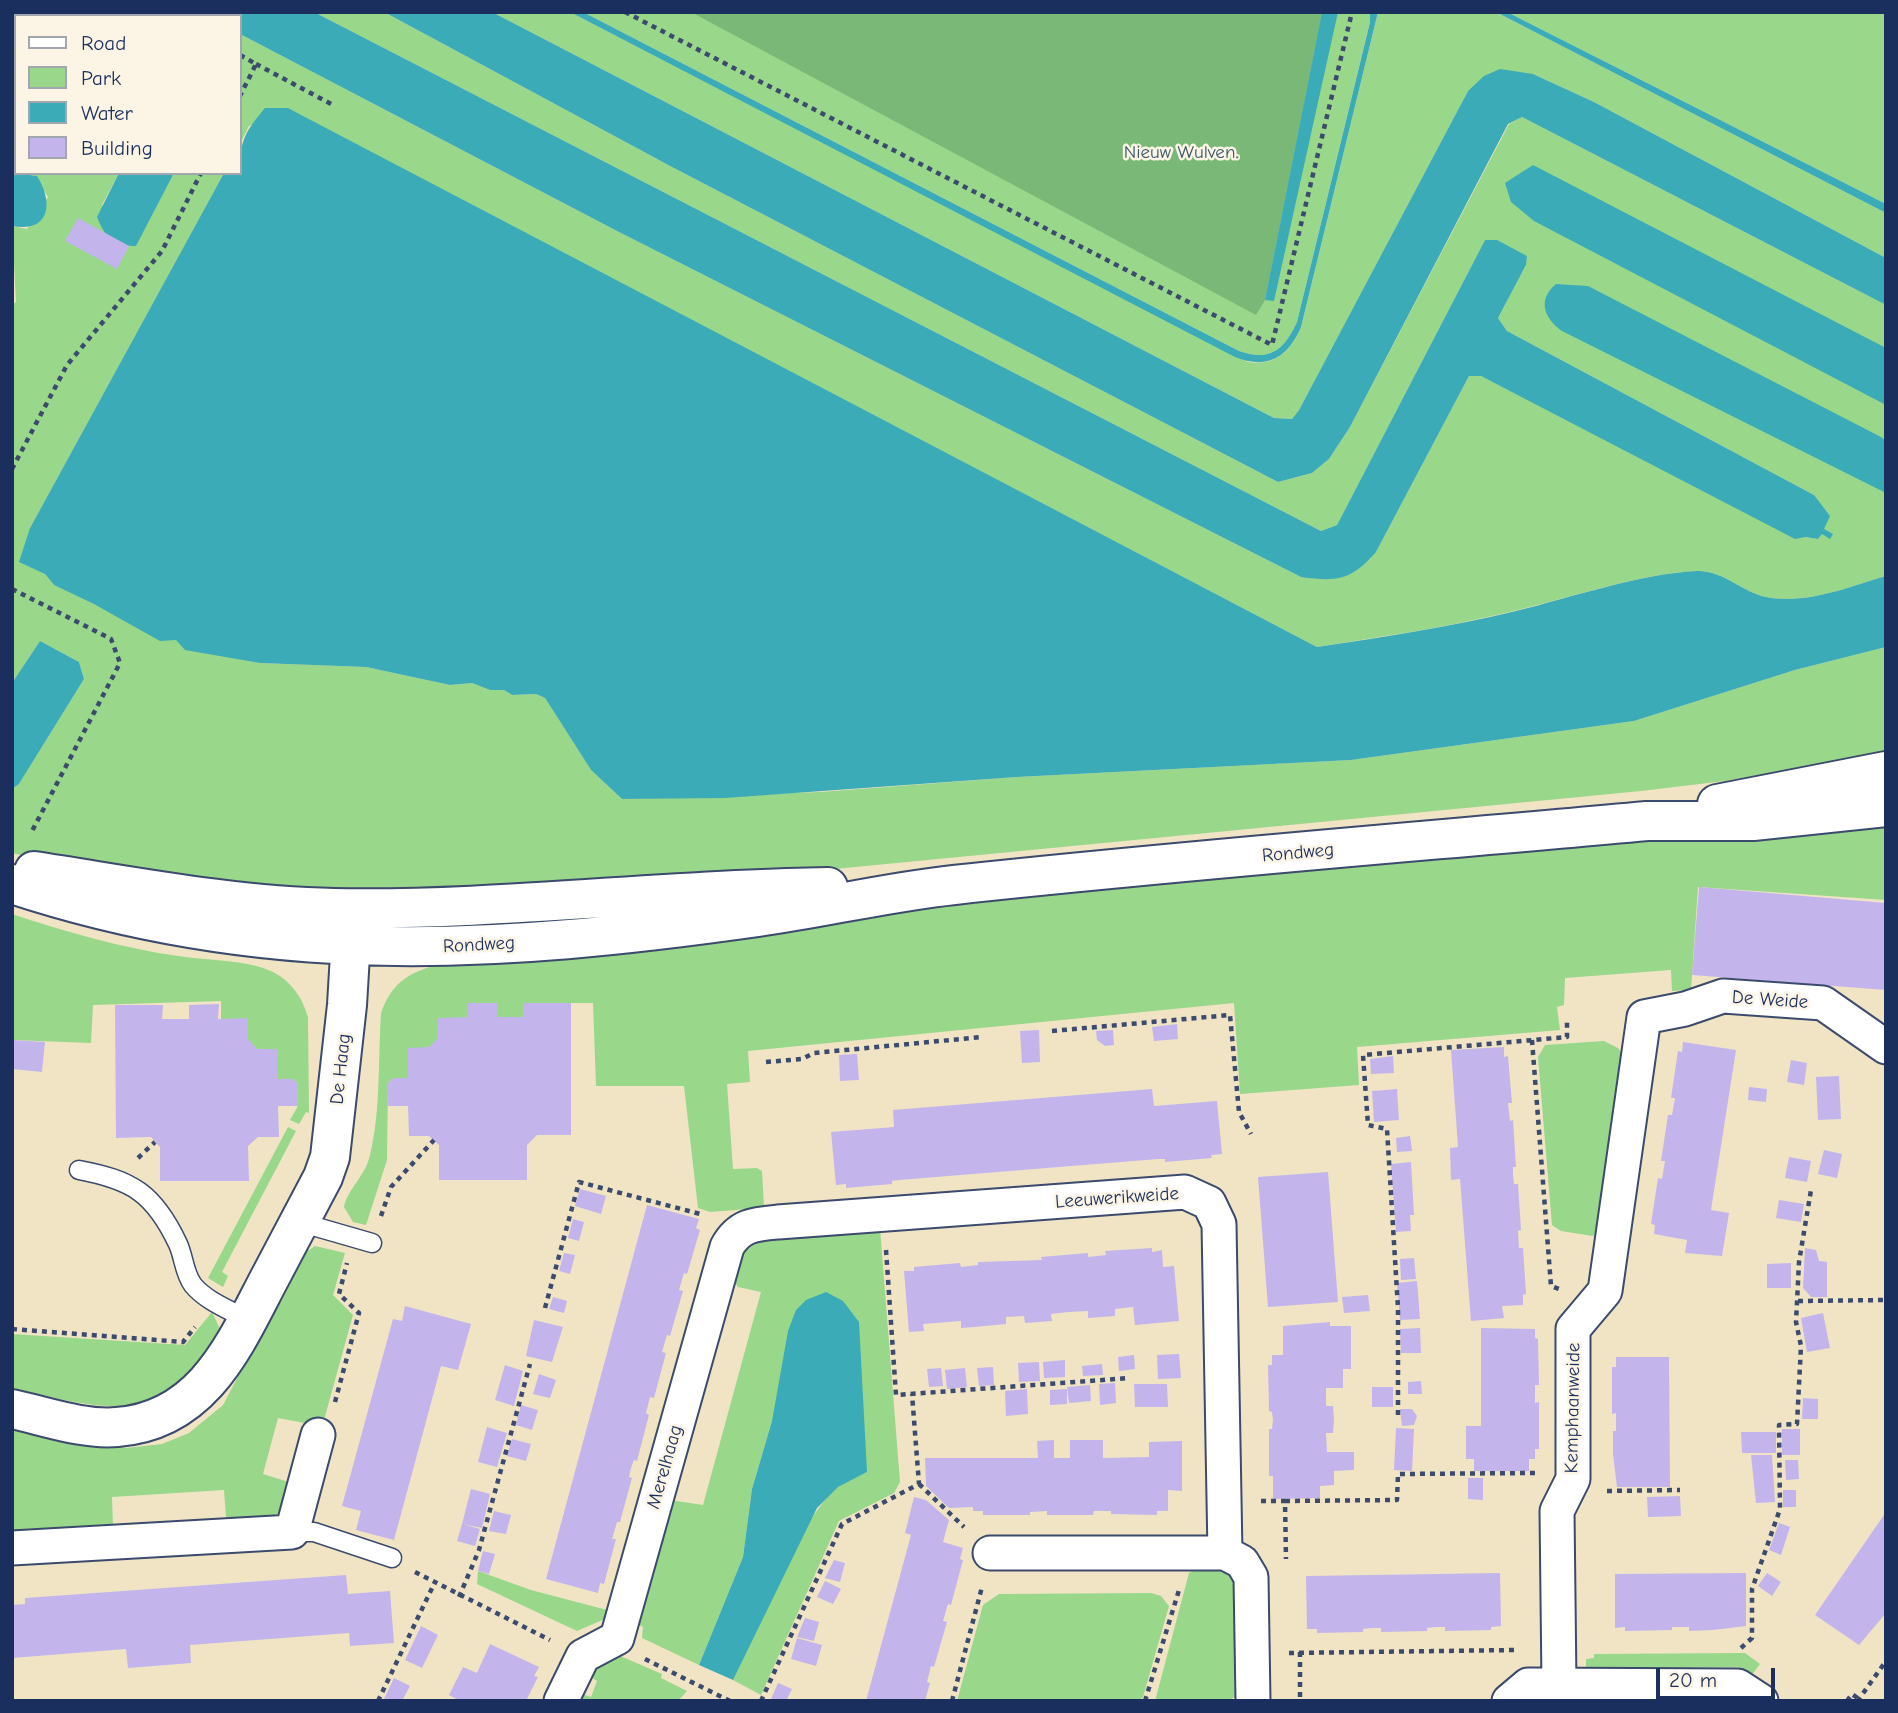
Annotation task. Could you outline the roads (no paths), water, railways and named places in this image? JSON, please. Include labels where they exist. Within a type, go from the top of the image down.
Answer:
[{"type":"main road","name":"Rondweg","points":[[1647,821],[1747,796],[1886,771]]},
{"type":"main road","name":"Rondweg","points":[[12,884],[108,913],[258,940],[351,946],[467,947],[758,917],[949,885],[1647,821],[1753,821],[1886,807]]},
{"type":"main road","name":"Rondweg","points":[[21,852],[225,899],[352,908],[488,906],[756,888],[949,885]]},
{"type":"main road","name":"De Haag","points":[[12,1409],[101,1427],[153,1420],[183,1406],[212,1379],[248,1320],[323,1177],[334,1140],[352,908]]},
{"type":"street","name":"De Weide","points":[[1644,1017],[1685,1009],[1723,996],[1823,1003],[1886,1048]]},
{"type":"street","name":"Kemphaanweide","points":[[1559,1685],[1558,1511],[1570,1482],[1573,1329],[1605,1291],[1644,1017]]},
{"type":"street","name":"Leeuwerikweide","points":[[750,1225],[1185,1192],[1209,1203],[1219,1224],[1225,1553]]},
{"type":"street","name":"Merelhaag","points":[[561,1701],[583,1656],[617,1638],[727,1247],[750,1225]]},
{"type":"street","points":[[12,1548],[292,1532],[318,1435]]},
{"type":"street","points":[[990,1553],[1225,1553],[1242,1562],[1251,1577],[1253,1701]]},
{"type":"street","points":[[1509,1701],[1528,1685],[1738,1686],[1761,1701]]},
{"type":"lane","points":[[79,1170],[118,1178],[143,1194],[178,1244],[192,1284],[215,1302],[248,1320]]},
{"type":"lane","points":[[299,1222],[364,1241]]},
{"type":"lane","points":[[292,1532],[314,1532],[392,1558]]},
{"type":"water","points":[[314,12],[1321,531],[1337,525],[1485,240],[1497,240],[1527,256],[1526,265],[1498,318],[1507,331],[1814,495],[1830,516],[1824,529],[1833,534],[1830,539],[1822,534],[1818,539],[1795,539],[1481,376],[1469,376],[1376,552],[1359,568],[1343,577],[1301,577],[617,231],[242,35],[242,14],[214,14]]},
{"type":"water","points":[[384,12],[492,12],[1274,418],[1292,419],[1299,410],[1468,91],[1484,76],[1500,69],[1533,74],[1594,102],[1886,258],[1886,305],[1522,117],[1508,124],[1350,427],[1329,459],[1312,473],[1278,482],[672,167]]},
{"type":"water","points":[[570,12],[583,12],[1239,351],[1259,355],[1268,354],[1281,346],[1297,322],[1370,22],[1370,12],[1378,12],[1301,327],[1283,354],[1257,362],[1235,357]]},
{"type":"water","points":[[1322,12],[1338,12],[1274,301],[1265,300]]},
{"type":"water","points":[[1496,12],[1507,12],[1886,204],[1886,213]]},
{"type":"water","points":[[265,108],[288,108],[1317,647],[1466,622],[1629,581],[1697,571],[1724,577],[1766,597],[1781,599],[1827,594],[1886,576],[1886,647],[1795,670],[1634,721],[1351,760],[1017,777],[725,798],[622,799],[591,770],[545,698],[536,694],[512,695],[504,690],[490,690],[472,683],[450,685],[366,667],[260,663],[185,650],[176,640],[160,641],[54,585],[45,574],[19,562],[30,528],[223,175],[242,175],[242,149],[252,124]]},
{"type":"water","points":[[12,162],[14,175],[37,176],[46,196],[47,206],[41,220],[34,225],[12,226]]},
{"type":"water","points":[[1533,165],[1886,348],[1886,405],[1534,221],[1511,202],[1505,183]]},
{"type":"water","points":[[118,175],[173,175],[136,246],[121,244],[111,239],[97,217]]},
{"type":"water","points":[[1556,284],[1588,286],[1881,437],[1886,441],[1886,493],[1562,331],[1545,309],[1546,296]]},
{"type":"water","points":[[40,641],[79,662],[84,679],[19,784],[12,789],[12,683]]},
{"type":"water","points":[[826,1292],[843,1301],[859,1322],[867,1472],[838,1487],[817,1508],[733,1680],[699,1665],[743,1557],[752,1489],[772,1421],[788,1331],[796,1310],[806,1300]]},
{"type":"park label","name":"Nieuw Wulven.","points":[[1181,153]]}]
